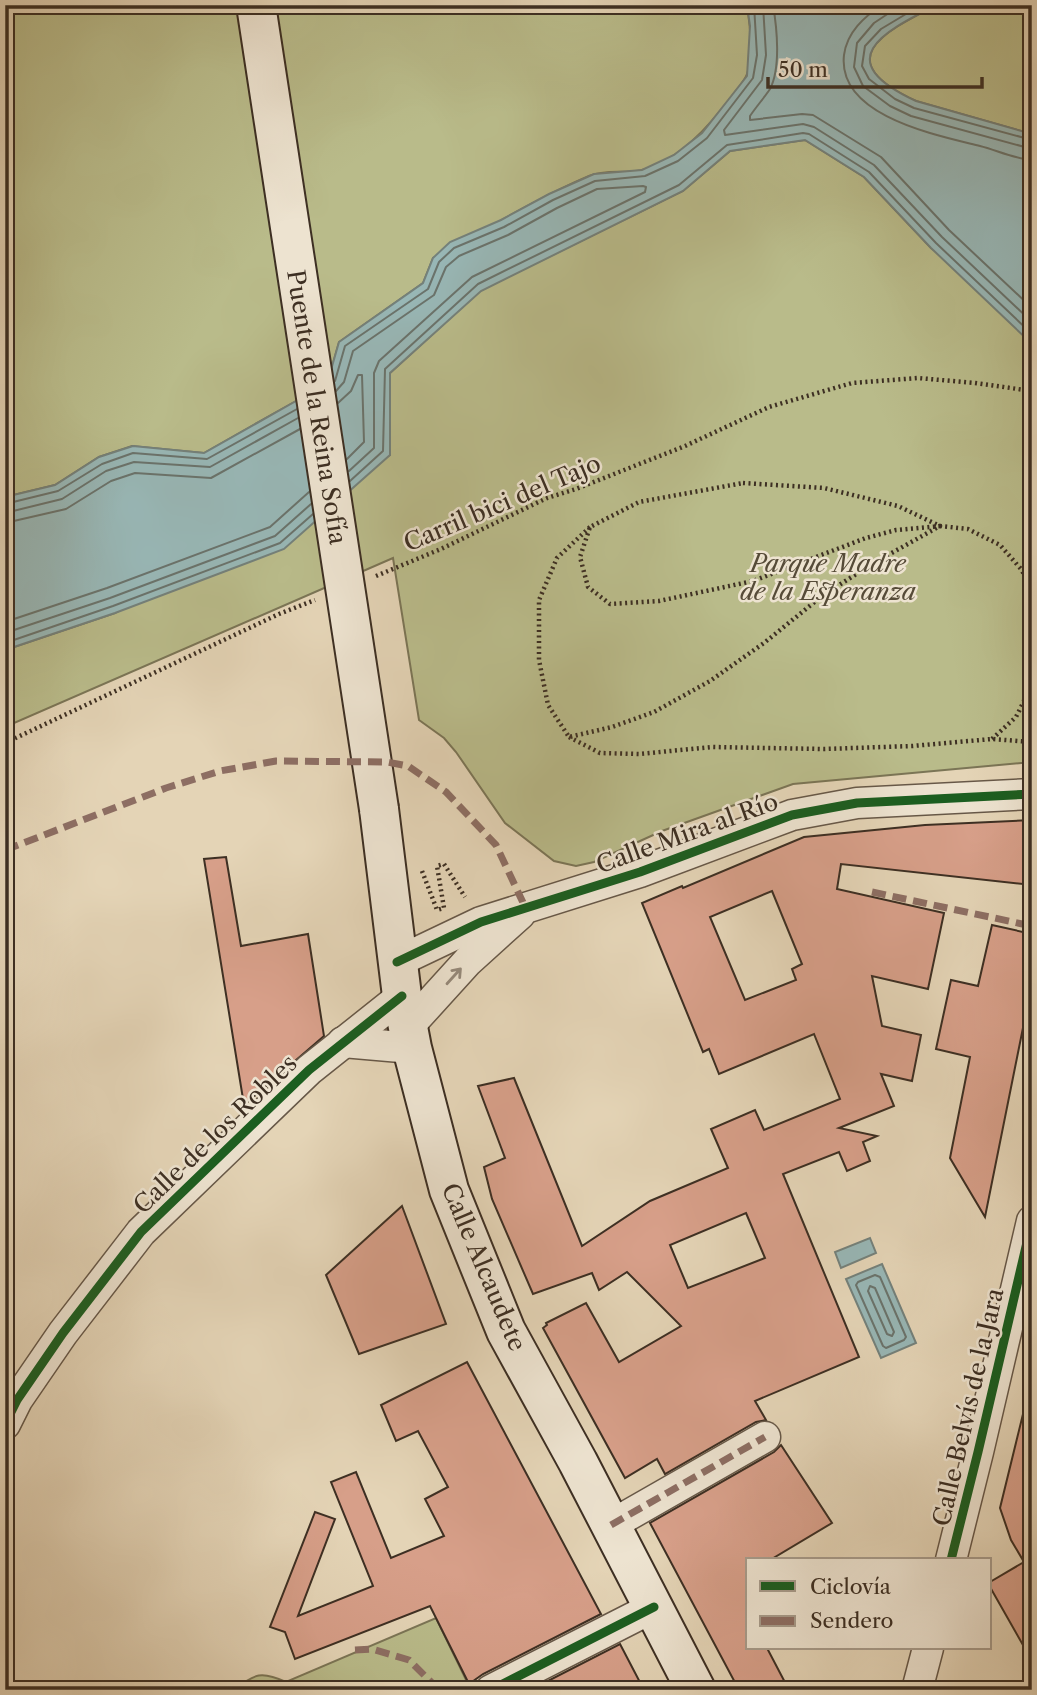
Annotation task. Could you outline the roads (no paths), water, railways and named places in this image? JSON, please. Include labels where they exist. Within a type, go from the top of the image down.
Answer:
[{"type":"main road","name":"Puente de la Reina Sofía","points":[[256,5],[379,809]]},
{"type":"main road","name":"Calle Alcaudete","points":[[379,809],[405,1008],[449,1191],[506,1331],[696,1690]]},
{"type":"street","name":"Calle Mira al Río","points":[[405,1008],[481,922],[640,873],[792,815],[857,803],[1032,794]]},
{"type":"street","points":[[343,1042],[405,1008],[468,961],[526,909]]},
{"type":"street","name":"Calle de los Robles","points":[[5,1424],[63,1333],[141,1232],[225,1148],[309,1070],[343,1042],[405,1008]]},
{"type":"street","name":"Calle Belvís de la Jara","points":[[952,1558],[1032,1221]]},
{"type":"street","points":[[611,1525],[765,1437]]},
{"type":"street","points":[[491,1690],[654,1607]]},
{"type":"street","points":[[917,1690],[927,1650]]},
{"type":"water","points":[[747,5],[937,5],[883,37],[873,48],[870,60],[875,73],[890,87],[916,101],[1032,134],[1032,344],[931,248],[864,177],[805,140],[730,151],[683,191],[481,291],[390,373],[390,455],[284,549],[115,613],[5,650],[5,497],[55,485],[99,457],[133,446],[204,453],[296,401],[329,377],[339,342],[423,283],[433,258],[450,242],[594,174],[642,170],[674,155],[702,133],[747,76],[750,26]]},
{"type":"water","points":[[870,1238],[876,1253],[841,1268],[835,1252]]},
{"type":"water","points":[[882,1264],[916,1343],[881,1358],[846,1279]]},
{"type":"park label","name":"Parque Madre de la Esperanza","points":[[828,577]]}]
